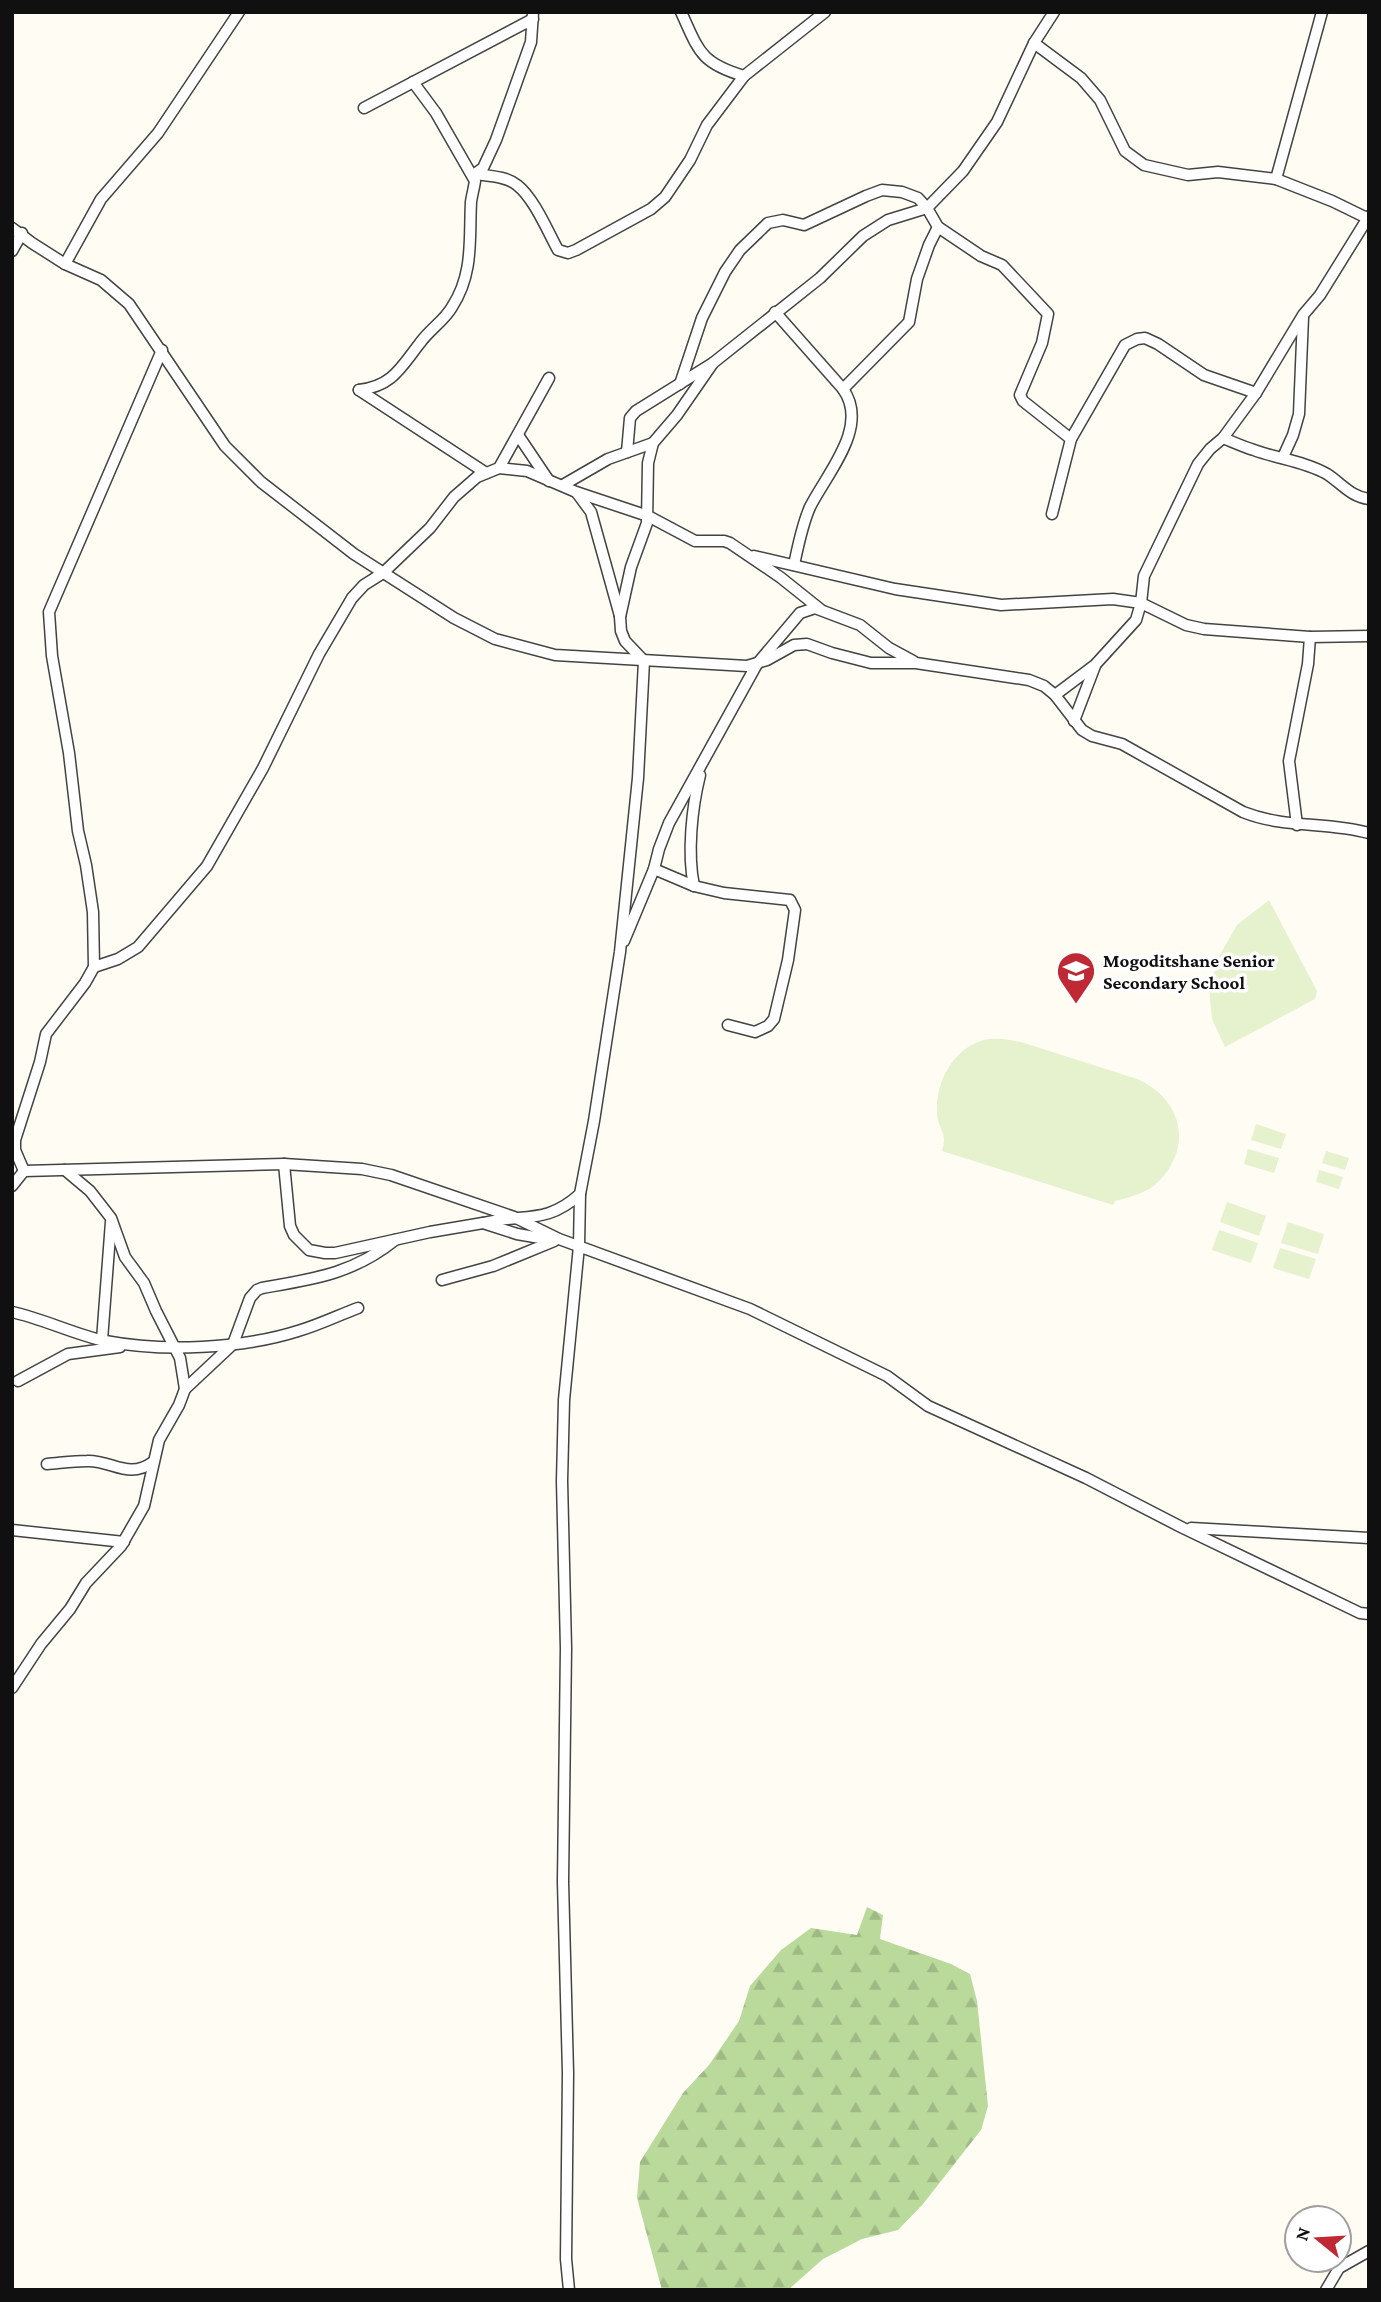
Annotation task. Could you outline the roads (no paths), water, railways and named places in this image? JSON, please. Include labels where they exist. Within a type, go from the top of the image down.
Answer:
[{"type":"street","points":[[65,264],[101,199],[158,133],[239,12]]},
{"type":"street","points":[[681,12],[700,54],[718,67],[744,76]]},
{"type":"street","points":[[474,175],[497,177],[517,185],[528,197],[558,250],[573,252],[651,209],[665,197],[690,160],[706,125],[744,76],[825,12]]},
{"type":"street","points":[[627,452],[632,414],[713,363],[820,278],[863,236],[888,220],[927,208],[963,172],[997,122],[1034,43],[1054,12]]},
{"type":"street","points":[[1276,179],[1322,12]]},
{"type":"street","points":[[474,175],[483,168],[496,140],[531,42],[533,16]]},
{"type":"street","points":[[364,108],[533,16]]},
{"type":"street","points":[[1034,43],[1086,83],[1100,100],[1125,151],[1138,161],[1161,170],[1188,175],[1218,172],[1276,179],[1368,218],[1320,295],[1303,315],[1256,393],[1223,438],[1198,464],[1144,576],[1136,620],[1095,665],[1055,695]]},
{"type":"street","points":[[413,82],[436,113],[474,175],[471,248],[462,286],[453,306],[395,376],[372,388],[359,390],[486,473]]},
{"type":"street","points":[[680,384],[702,318],[725,272],[740,250],[768,223],[783,220],[804,225],[882,190],[902,192],[918,198],[938,227],[981,256],[1002,265],[1048,314],[1042,343],[1020,395],[1023,401],[1072,439]]},
{"type":"street","points":[[843,389],[909,322],[917,279],[938,227]]},
{"type":"street","points":[[12,251],[17,230],[65,264],[101,279],[129,304],[225,446],[252,473],[354,554],[454,618],[509,644],[555,655],[747,666],[807,644],[871,663],[916,663],[1029,680],[1044,686],[1055,695],[1082,730],[1092,736],[1122,744],[1243,812],[1297,825],[1369,833]]},
{"type":"street","points":[[775,313],[843,389],[851,400],[852,408],[849,437],[809,509],[794,565]]},
{"type":"street","points":[[1283,457],[1293,435],[1298,414],[1303,315]]},
{"type":"street","points":[[1052,514],[1072,439],[1125,345],[1145,338],[1205,375],[1256,393]]},
{"type":"street","points":[[24,1171],[15,1150],[15,1140],[40,1062],[44,1039],[49,1028],[85,983],[94,967],[93,912],[52,656],[49,612],[162,350]]},
{"type":"street","points":[[620,617],[631,566],[648,516],[648,463],[653,443],[677,415],[713,363]]},
{"type":"street","points":[[499,468],[549,377]]},
{"type":"street","points":[[518,435],[549,481]]},
{"type":"street","points":[[1223,438],[1255,451],[1314,468],[1329,475],[1357,497],[1369,499]]},
{"type":"street","points":[[563,485],[608,458],[653,443]]},
{"type":"street","points":[[94,967],[118,959],[138,947],[207,866],[263,768],[336,624],[352,598],[364,585],[383,573],[430,527],[454,497],[477,477],[499,468],[527,471],[576,492],[648,516],[700,542],[724,541],[780,577],[820,609],[860,625],[889,648],[916,663]]},
{"type":"street","points":[[569,2290],[566,2259],[568,2073],[563,1882],[566,1648],[562,1481],[564,1400],[579,1246],[580,1194],[620,951],[638,778],[643,662],[625,641],[621,631],[620,617],[591,512],[576,492]]},
{"type":"street","points":[[746,555],[895,590],[1001,605],[1105,599],[1140,603],[1195,628],[1310,637],[1369,636]]},
{"type":"street","points":[[620,951],[654,869],[669,823],[757,664],[800,613],[808,609],[820,609]]},
{"type":"street","points":[[1297,825],[1289,761],[1308,664],[1310,637]]},
{"type":"street","points":[[1074,721],[1095,665]]},
{"type":"street","points":[[694,886],[690,868],[695,794],[704,761]]},
{"type":"street","points":[[654,869],[694,886],[724,893],[786,899],[793,905],[795,910],[788,960],[774,1018],[768,1026],[755,1032],[728,1025]]},
{"type":"street","points":[[284,1164],[290,1226],[295,1235],[309,1250],[335,1253],[462,1226],[514,1217],[545,1216],[559,1210],[580,1194]]},
{"type":"street","points":[[12,1185],[24,1171],[284,1164],[376,1171],[514,1217],[557,1240]]},
{"type":"street","points":[[65,1170],[90,1191],[111,1218],[125,1257],[144,1283],[182,1364],[185,1389]]},
{"type":"street","points":[[102,1340],[111,1218]]},
{"type":"street","points":[[482,1223],[517,1234],[579,1246],[750,1309],[887,1376],[928,1406],[1086,1478],[1360,1613],[1369,1614]]},
{"type":"street","points":[[12,1688],[86,1583],[124,1542],[144,1506],[159,1440],[185,1389],[233,1345],[250,1298],[257,1290],[334,1275],[373,1257],[395,1240]]},
{"type":"street","points":[[442,1280],[493,1266],[557,1240]]},
{"type":"street","points":[[12,1312],[36,1317],[102,1340],[174,1348],[233,1345],[297,1332],[358,1308]]},
{"type":"street","points":[[18,1381],[68,1354],[134,1345]]},
{"type":"street","points":[[47,1464],[95,1461],[128,1470],[140,1470],[153,1462]]},
{"type":"street","points":[[1183,1528],[1369,1538]]},
{"type":"street","points":[[12,1531],[124,1542]]},
{"type":"street","points":[[1326,2290],[1339,2268],[1369,2252]]},
{"type":"place","name":"Mogoditshane Senior Secondary School","points":[[1076,1005]]}]
